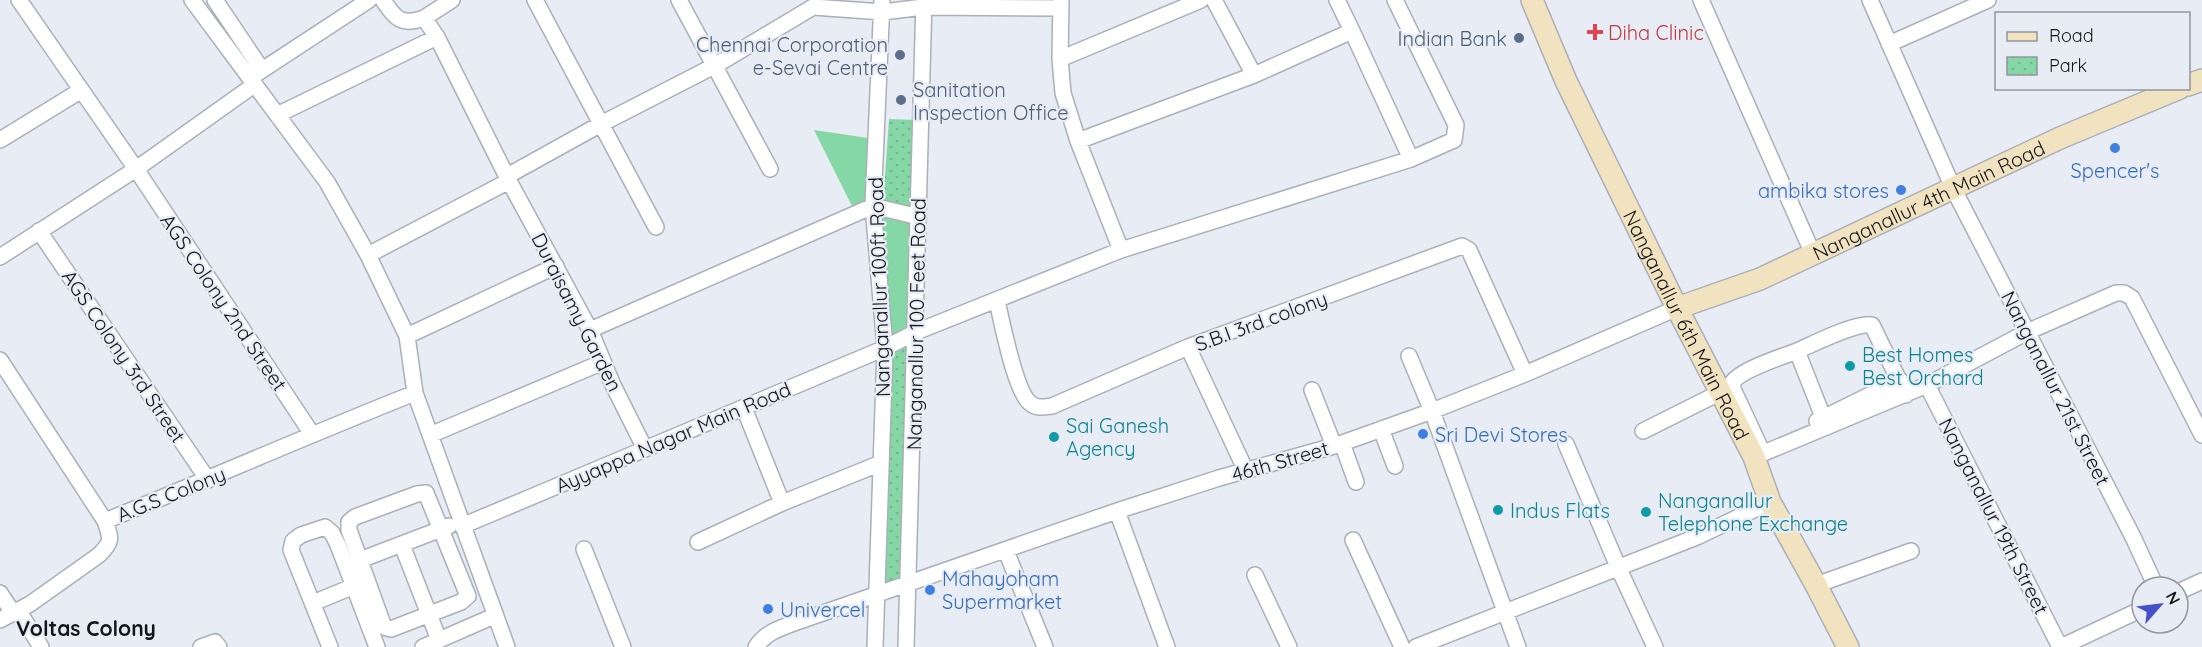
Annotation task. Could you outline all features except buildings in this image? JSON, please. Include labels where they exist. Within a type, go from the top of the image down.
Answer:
[{"type":"street","name":"AGS Colony 2nd Street","points":[[19,0],[136,170],[312,434]]},
{"type":"street","points":[[215,0],[255,78]]},
{"type":"street","points":[[0,257],[136,170],[255,78],[369,0]]},
{"type":"street","points":[[383,0],[399,20],[413,22],[424,18],[452,0]]},
{"type":"street","points":[[534,0],[656,227]]},
{"type":"street","points":[[679,0],[770,169]]},
{"type":"street","points":[[1060,59],[1200,0]]},
{"type":"street","points":[[1214,0],[1254,75]]},
{"type":"street","points":[[1337,0],[1411,159]]},
{"type":"street","name":"Ayyappa Nagar Main Road","points":[[360,560],[461,524],[744,408],[885,348],[916,332],[1121,250],[1411,159],[1454,141],[1456,125],[1395,0]]},
{"type":"street","name":"Nanganallur 6th Main Road","points":[[1532,0],[1566,81],[1677,308],[1755,451],[1770,502],[1848,647]]},
{"type":"street","points":[[1701,0],[1812,254]]},
{"type":"street","name":"Nanganallur 21st Street","points":[[1870,0],[1954,189],[2150,575]]},
{"type":"street","points":[[1889,44],[1988,0]]},
{"type":"street","points":[[200,3],[327,182],[368,255],[407,336],[415,393],[504,646]]},
{"type":"street","points":[[368,255],[601,124],[716,65],[816,3],[883,6],[923,3],[1060,4],[1060,59],[1063,93],[1078,141],[1121,250]]},
{"type":"street","name":"Nanganallur 100 Feet Road","points":[[906,647],[923,3]]},
{"type":"street","name":"Nanganallur 100ft Road","points":[[875,647],[885,348],[873,206],[883,6]]},
{"type":"street","name":"Duraisamy Garden","points":[[424,18],[437,38],[508,178],[590,330],[645,449]]},
{"type":"street","points":[[1078,141],[1254,75],[1352,31]]},
{"type":"street","points":[[278,115],[437,38]]},
{"type":"street","name":"Nanganallur 4th Main Road","points":[[1677,308],[1760,279],[2060,138],[2181,90]]},
{"type":"street","points":[[0,140],[80,91]]},
{"type":"street","points":[[590,330],[873,206],[918,217]]},
{"type":"street","name":"AGS Colony 3rd Street","points":[[39,231],[208,480]]},
{"type":"street","name":"S.B.I 3rd colony","points":[[997,301],[1020,388],[1031,405],[1040,408],[1052,406],[1188,347],[1462,246],[1469,250],[1525,374]]},
{"type":"street","points":[[407,336],[556,266]]},
{"type":"street","points":[[1906,395],[1872,325],[1864,324],[1737,377],[1732,383],[1755,451],[1825,422],[1906,395],[2027,332],[2116,293],[2124,293],[2132,298],[2202,435]]},
{"type":"street","name":"46th Street","points":[[756,647],[761,639],[772,631],[1117,511],[1338,444],[1432,411],[1525,374],[1677,308]]},
{"type":"street","points":[[1188,347],[1246,471]]},
{"type":"street","points":[[1797,351],[1825,422]]},
{"type":"street","points":[[1409,356],[1432,411],[1518,647]]},
{"type":"street","name":"A.G.S Colony","points":[[0,360],[105,521],[415,393]]},
{"type":"street","points":[[430,435],[603,362]]},
{"type":"street","points":[[1825,422],[1900,380]]},
{"type":"street","name":"Nanganallur 19th Street","points":[[1927,385],[2060,647]]},
{"type":"street","points":[[1312,390],[1356,482]]},
{"type":"street","points":[[1643,431],[1721,392]]},
{"type":"street","points":[[744,408],[782,503]]},
{"type":"street","points":[[1381,429],[1395,466]]},
{"type":"street","points":[[1566,444],[1655,647]]},
{"type":"street","points":[[698,542],[782,503],[881,463]]},
{"type":"street","points":[[426,493],[468,596],[462,602],[391,629],[384,627],[360,560],[349,530],[349,522],[355,517],[417,494],[426,493]]},
{"type":"street","points":[[1416,647],[1619,569],[1699,536],[1770,502]]},
{"type":"street","points":[[1117,511],[1167,647]]},
{"type":"street","points":[[10,614],[30,604],[109,546],[111,539],[105,521]]},
{"type":"street","points":[[330,647],[291,550],[293,541],[301,535],[325,527],[332,532],[377,647]]},
{"type":"street","points":[[1353,540],[1402,647]]},
{"type":"street","points":[[402,545],[440,640]]},
{"type":"street","points":[[584,549],[623,647]]},
{"type":"street","points":[[1006,551],[1045,647]]},
{"type":"street","points":[[1816,585],[1911,551]]},
{"type":"street","points":[[1255,575],[1289,647]]},
{"type":"street","points":[[312,603],[354,586]]},
{"type":"street","points":[[0,593],[10,614],[40,647]]},
{"type":"street","points":[[2060,647],[2130,615]]},
{"type":"street","points":[[423,647],[494,616]]},
{"type":"street","points":[[201,647],[212,642],[219,647]]},
{"type":"green space","points":[[889,119],[916,120],[912,209],[883,206]]},
{"type":"green space","points":[[814,130],[868,138],[869,199],[853,208]]},
{"type":"green space","points":[[881,217],[909,223],[911,330],[888,339]]},
{"type":"green space","points":[[911,339],[905,578],[882,585],[889,350]]},
{"type":"place","name":"Diha Clinic","points":[[1595,32]]},
{"type":"place","name":"Indian Bank","points":[[1519,38]]},
{"type":"place","name":"Chennai Corporation e-Sevai Centre","points":[[900,55]]},
{"type":"place","name":"Sanitation Inspection Office","points":[[901,100]]},
{"type":"place","name":"Spencer's","points":[[2115,148]]},
{"type":"place","name":"ambika stores","points":[[1901,190]]},
{"type":"place","name":"Best Homes Best Orchard","points":[[1850,366]]},
{"type":"place","name":"Sri Devi Stores","points":[[1423,434]]},
{"type":"place","name":"Sai Ganesh Agency","points":[[1054,437]]},
{"type":"place","name":"Indus Flats","points":[[1498,510]]},
{"type":"place","name":"Nanganallur Telephone Exchange","points":[[1646,512]]},
{"type":"place","name":"Mahayoham Supermarket","points":[[930,590]]},
{"type":"place","name":"Univercel","points":[[768,609]]},
{"type":"district","name":"Voltas Colony","points":[[86,628]]}]
